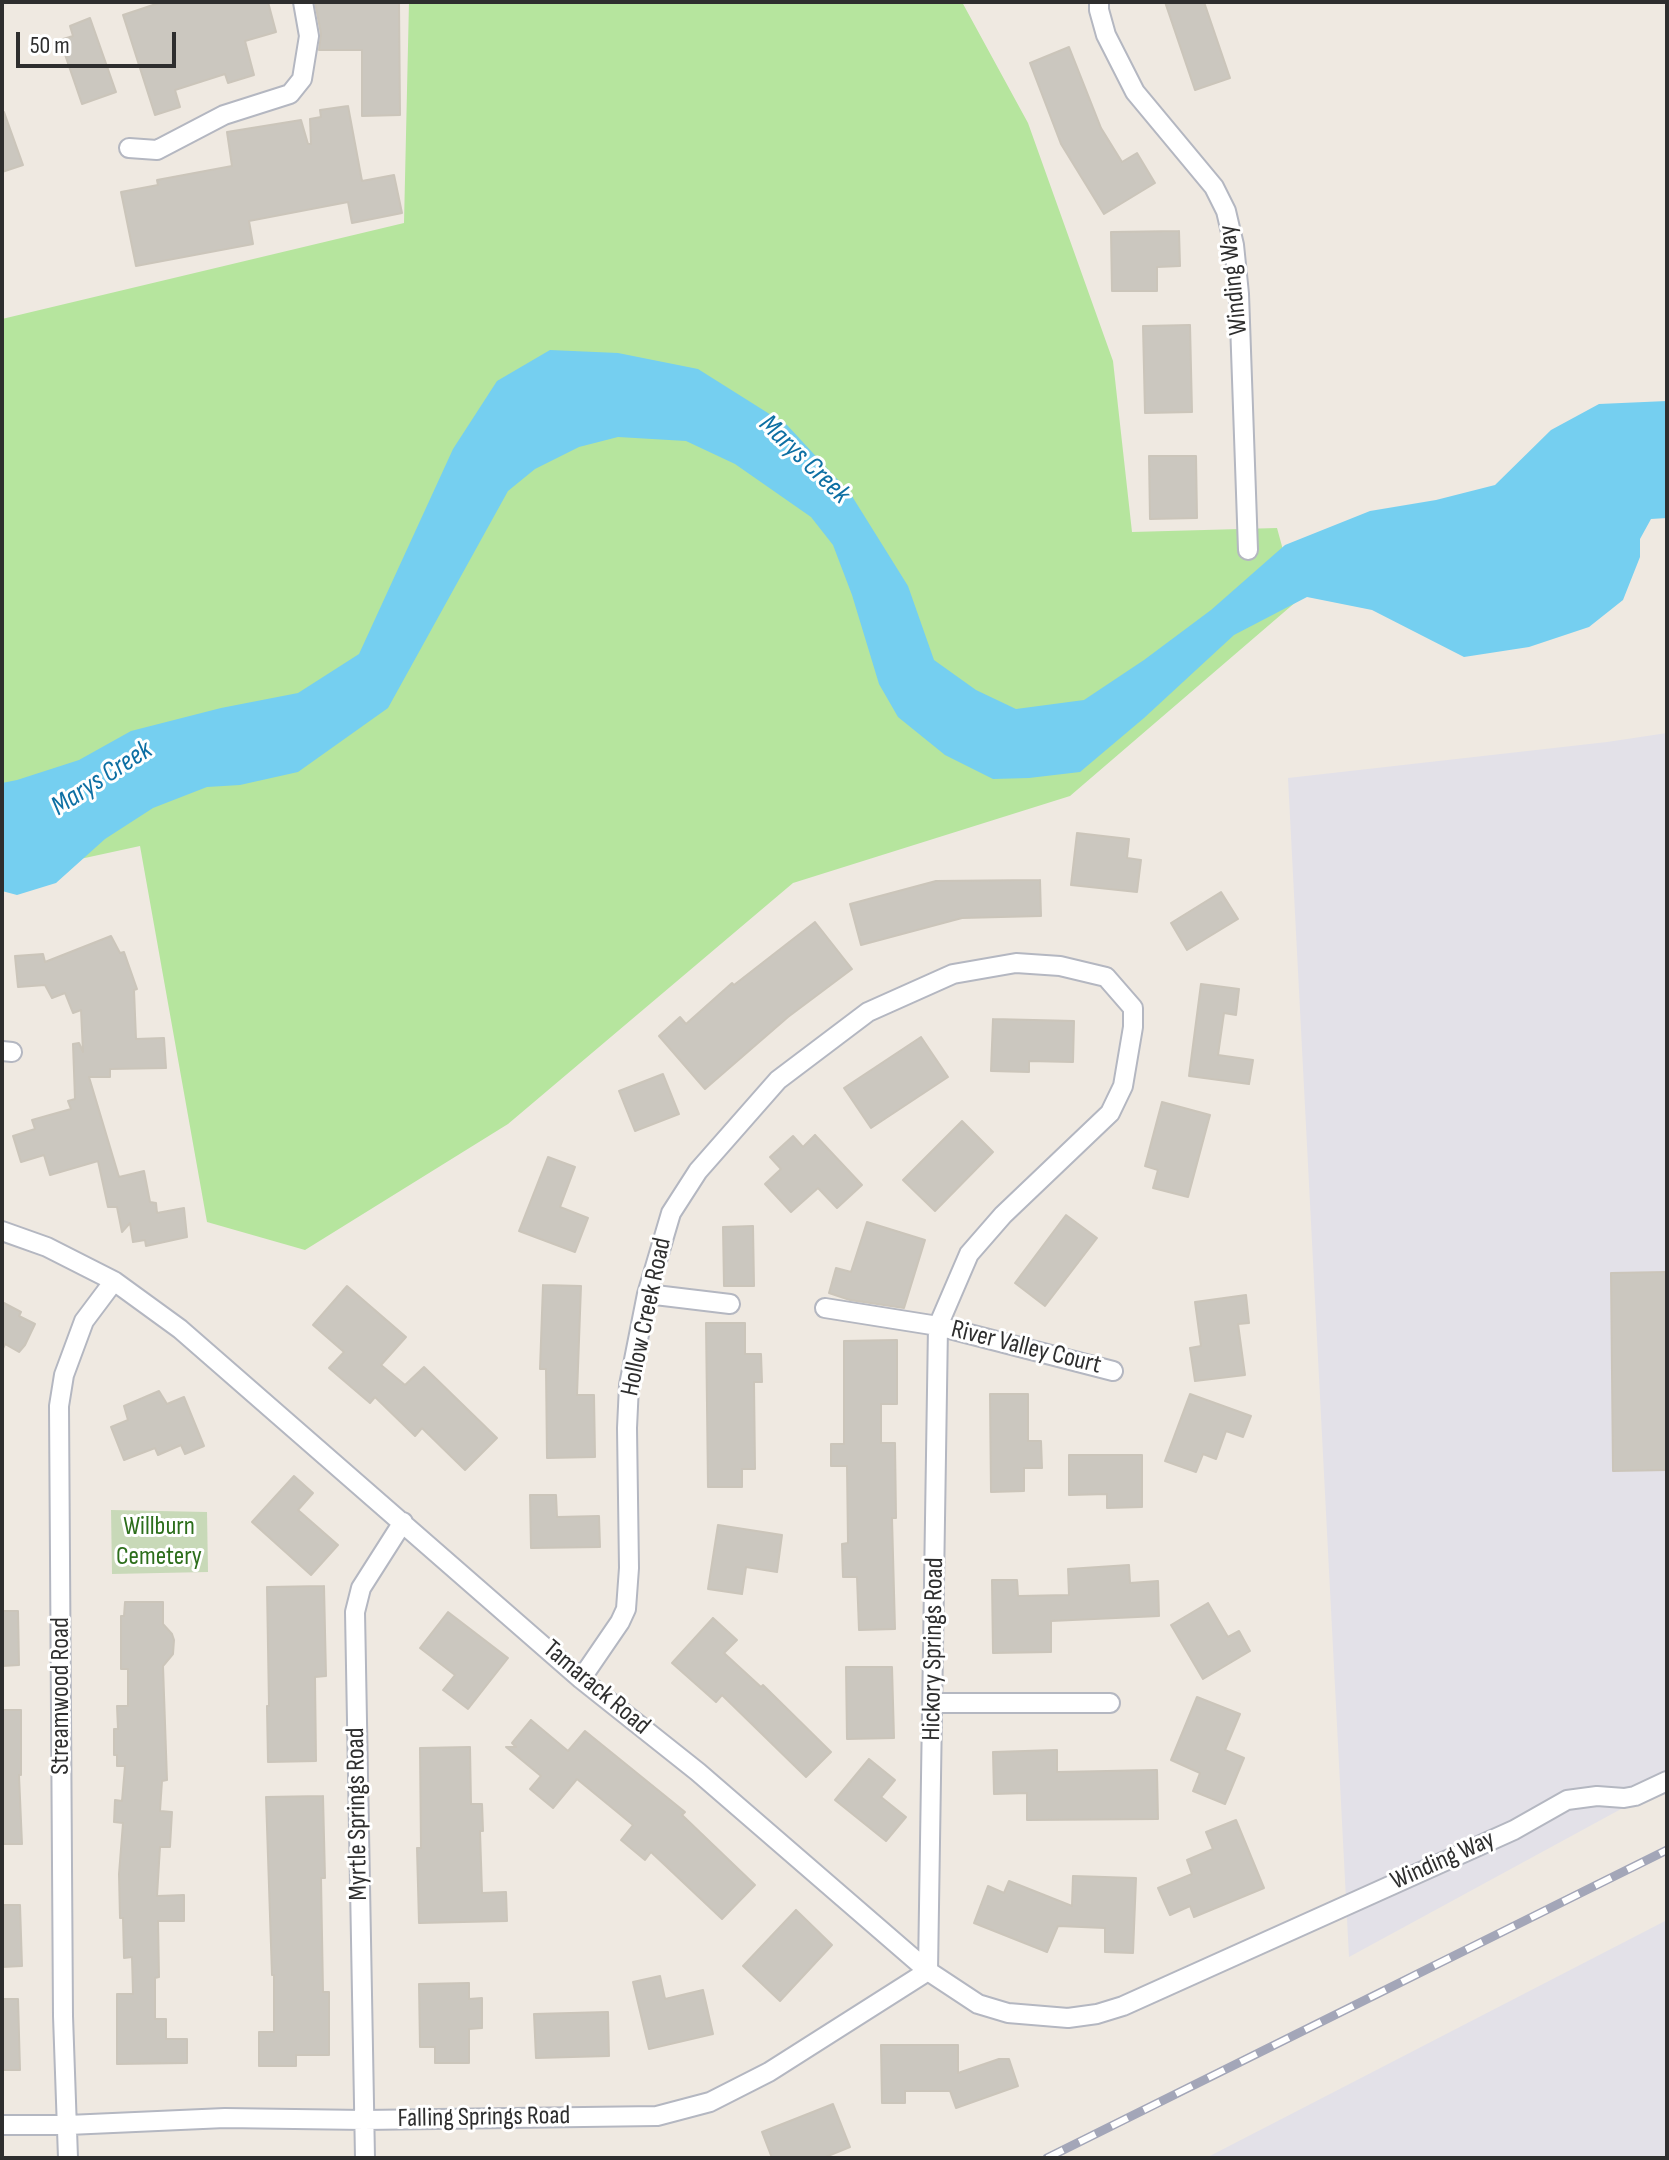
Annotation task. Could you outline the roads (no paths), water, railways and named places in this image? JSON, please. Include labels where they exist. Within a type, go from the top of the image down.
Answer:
[{"type":"street","points":[[129,148],[157,150],[224,115],[290,94],[302,79],[309,36],[303,2]]},
{"type":"street","name":"Winding Way","points":[[1099,2],[1106,35],[1135,92],[1214,187],[1226,211],[1234,245],[1239,294],[1248,550]]},
{"type":"street","name":"Hollow Creek Road","points":[[581,1679],[626,1609],[629,1568],[629,1385],[647,1294],[671,1213],[698,1171],[778,1080],[868,1012],[953,974],[1016,963],[1060,966],[1106,977],[1123,995]]},
{"type":"street","name":"Hickory Springs Road","points":[[928,1971],[938,1326],[969,1254],[1003,1215],[1110,1113],[1123,1086],[1133,1027],[1133,1008],[1123,995]]},
{"type":"street","name":"Tamarack Road","points":[[2,1231],[47,1247],[114,1281],[180,1329],[581,1679],[698,1772],[928,1971],[978,2004],[1008,2013],[1068,2018],[1097,2014],[1123,2006],[1223,1961]]},
{"type":"street","name":"Streamwood Road","points":[[68,2158],[62,2000],[59,1406],[64,1375],[84,1321],[114,1281]]},
{"type":"street","points":[[647,1294],[730,1304]]},
{"type":"street","points":[[825,1308],[938,1326]]},
{"type":"street","name":"River Valley Court","points":[[938,1326],[1113,1371]]},
{"type":"street","name":"Myrtle Springs Road","points":[[365,2158],[355,1612],[361,1588],[403,1522]]},
{"type":"street","points":[[933,1703],[1110,1703]]},
{"type":"street","name":"Winding Way","points":[[1223,1961],[1514,1830],[1567,1800],[1635,1796],[1667,1781]]},
{"type":"street","name":"Falling Springs Road","points":[[2,2125],[225,2118],[364,2120],[657,2116],[710,2102],[769,2072],[928,1971]]},
{"type":"water","name":"Marys Creek","points":[[550,350],[618,353],[698,369],[787,425],[850,493],[908,586],[934,660],[976,690],[1016,709],[1084,700],[1211,610],[1285,545],[1370,511],[1436,500],[1495,485],[1551,430],[1599,404],[1667,401],[1667,518],[1651,519],[1640,539],[1640,557],[1623,600],[1589,627],[1529,647],[1464,657],[1372,610],[1307,597],[1234,635],[1080,772],[993,779],[945,755],[898,717],[879,684],[833,545],[811,517],[735,464],[686,441],[618,437],[579,447],[535,469],[508,491],[388,708],[298,772],[240,785],[207,787],[153,808],[105,839],[56,883],[17,895],[2,891],[2,783],[79,760],[131,731],[221,708],[298,693],[359,654],[453,449],[497,381]]},
{"type":"railway","points":[[1047,2158],[1667,1850]]},
{"type":"park label","name":"Willburn Cemetery","points":[[159,1542]]}]
